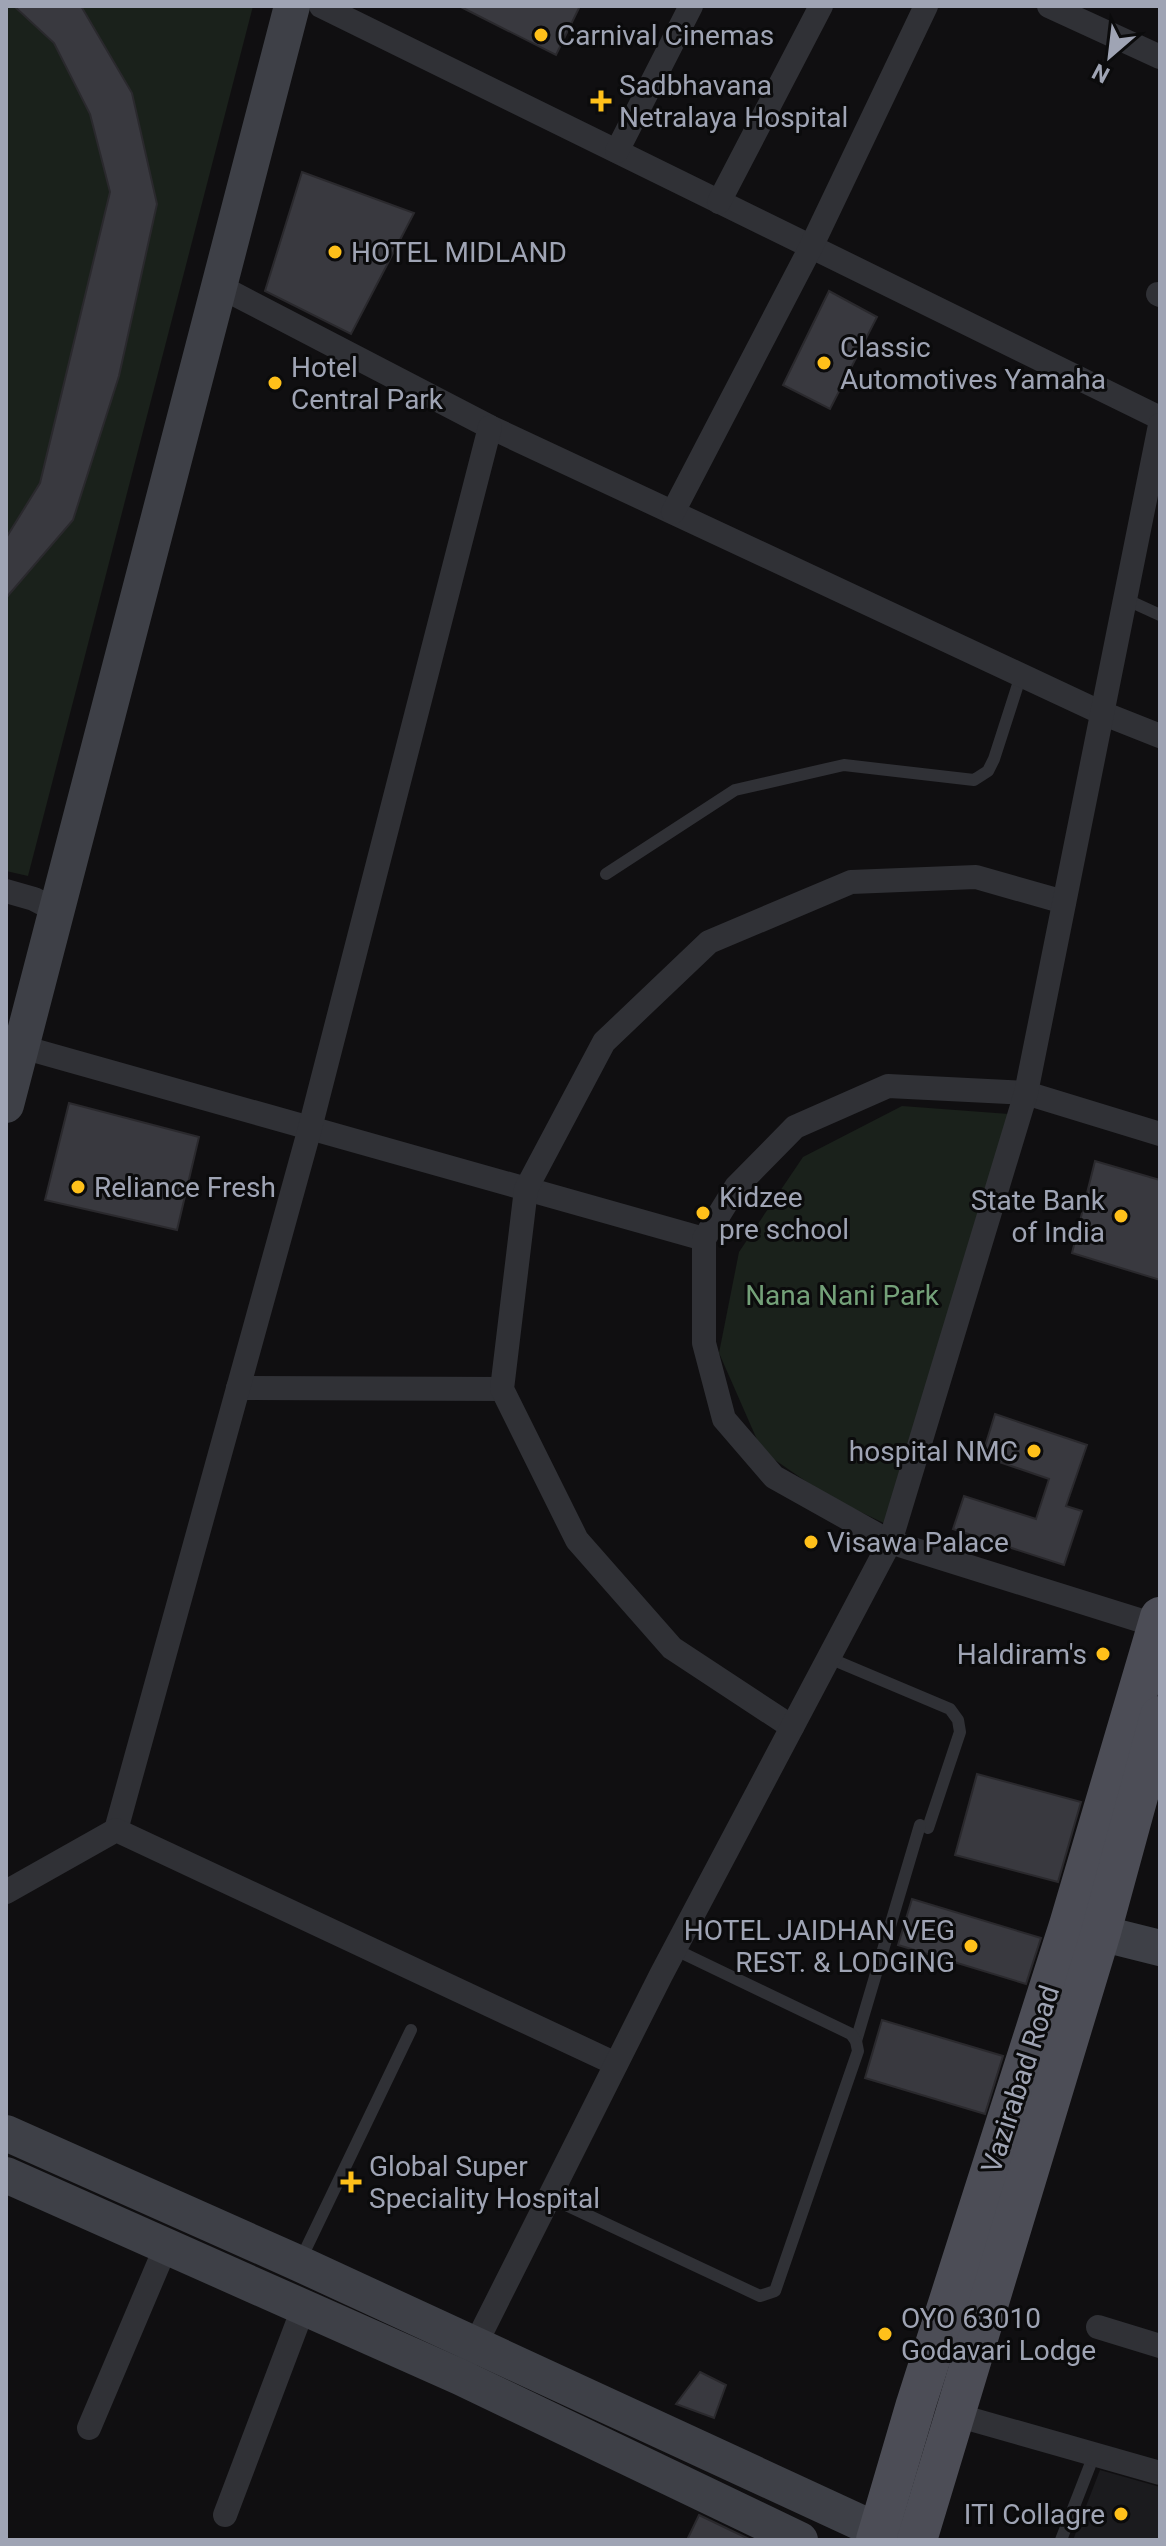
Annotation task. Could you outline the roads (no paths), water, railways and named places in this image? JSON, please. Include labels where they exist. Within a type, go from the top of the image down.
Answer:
[{"type":"main road","points":[[6,1105],[292,6]]},
{"type":"main road","name":"Vazirabad Road","points":[[892,2538],[956,2415],[1085,1929],[1159,1622]]},
{"type":"main road","name":"Vazirabad Road","points":[[892,2538],[916,2404],[1160,1716]]},
{"type":"main road","points":[[1085,1929],[1157,1941]]},
{"type":"main road","points":[[9,2144],[298,2263],[467,2361],[800,2540]]},
{"type":"main road","points":[[6,2175],[304,2306],[467,2361],[892,2538]]},
{"type":"street","points":[[321,6],[1160,418]]},
{"type":"street","points":[[617,151],[691,6]]},
{"type":"street","points":[[719,202],[821,6]]},
{"type":"street","points":[[673,512],[811,247],[926,6]]},
{"type":"street","points":[[1049,6],[1160,57]]},
{"type":"street","points":[[217,285],[490,427],[1102,713],[1160,736]]},
{"type":"street","points":[[467,2361],[674,1949],[890,1542],[1026,1093],[1160,425]]},
{"type":"street","points":[[6,1892],[116,1830],[310,1128],[490,427]]},
{"type":"street","points":[[792,1727],[672,1648],[577,1540],[502,1389],[526,1189],[604,1042],[709,942],[851,882],[976,877],[1064,902]]},
{"type":"street","points":[[6,891],[34,899],[57,911]]},
{"type":"street","points":[[22,1047],[704,1239]]},
{"type":"street","points":[[1159,1622],[890,1542],[774,1477],[724,1419],[704,1343],[704,1239],[736,1187],[795,1127],[888,1086],[1026,1093],[1160,1134]]},
{"type":"street","points":[[238,1388],[502,1389]]},
{"type":"street","points":[[116,1830],[616,2064]]},
{"type":"street","points":[[89,2428],[167,2244]]},
{"type":"street","points":[[225,2515],[304,2306]]},
{"type":"street","points":[[1098,2327],[1160,2346]]},
{"type":"street","points":[[956,2415],[1160,2473]]},
{"type":"lane","points":[[1125,599],[1160,615]]},
{"type":"lane","points":[[606,874],[735,790],[844,765],[974,780],[988,771],[994,759],[1021,675]]},
{"type":"lane","points":[[829,1658],[950,1709],[958,1720],[960,1732],[924,1826],[856,2041]]},
{"type":"lane","points":[[549,2197],[760,2296],[775,2291],[858,2051],[856,2041],[851,2034],[674,1949]]},
{"type":"lane","points":[[298,2263],[411,2030]]},
{"type":"lane","points":[[1061,2540],[1094,2455]]},
{"type":"place","name":"Carnival Cinemas","points":[[541,35]]},
{"type":"place","name":"Sadbhavana Netralaya Hospital","points":[[601,101]]},
{"type":"place","name":"HOTEL MIDLAND","points":[[335,252]]},
{"type":"place","name":"Classic Automotives Yamaha","points":[[824,363]]},
{"type":"place","name":"Hotel Central Park","points":[[275,383]]},
{"type":"place","name":"Reliance Fresh","points":[[78,1187]]},
{"type":"place","name":"Kidzee pre school","points":[[703,1213]]},
{"type":"place","name":"State Bank of India","points":[[1121,1216]]},
{"type":"place","name":"hospital NMC","points":[[1034,1451]]},
{"type":"place","name":"Visawa Palace","points":[[811,1542]]},
{"type":"place","name":"Haldiram's","points":[[1103,1654]]},
{"type":"place","name":"HOTEL JAIDHAN VEG REST. & LODGING","points":[[971,1946]]},
{"type":"place","name":"Global Super Speciality Hospital","points":[[351,2182]]},
{"type":"place","name":"OYO 63010 Godavari Lodge","points":[[885,2334]]},
{"type":"place","name":"ITI Collagre","points":[[1121,2514]]},
{"type":"park label","name":"Nana Nani Park","points":[[842,1295]]}]
